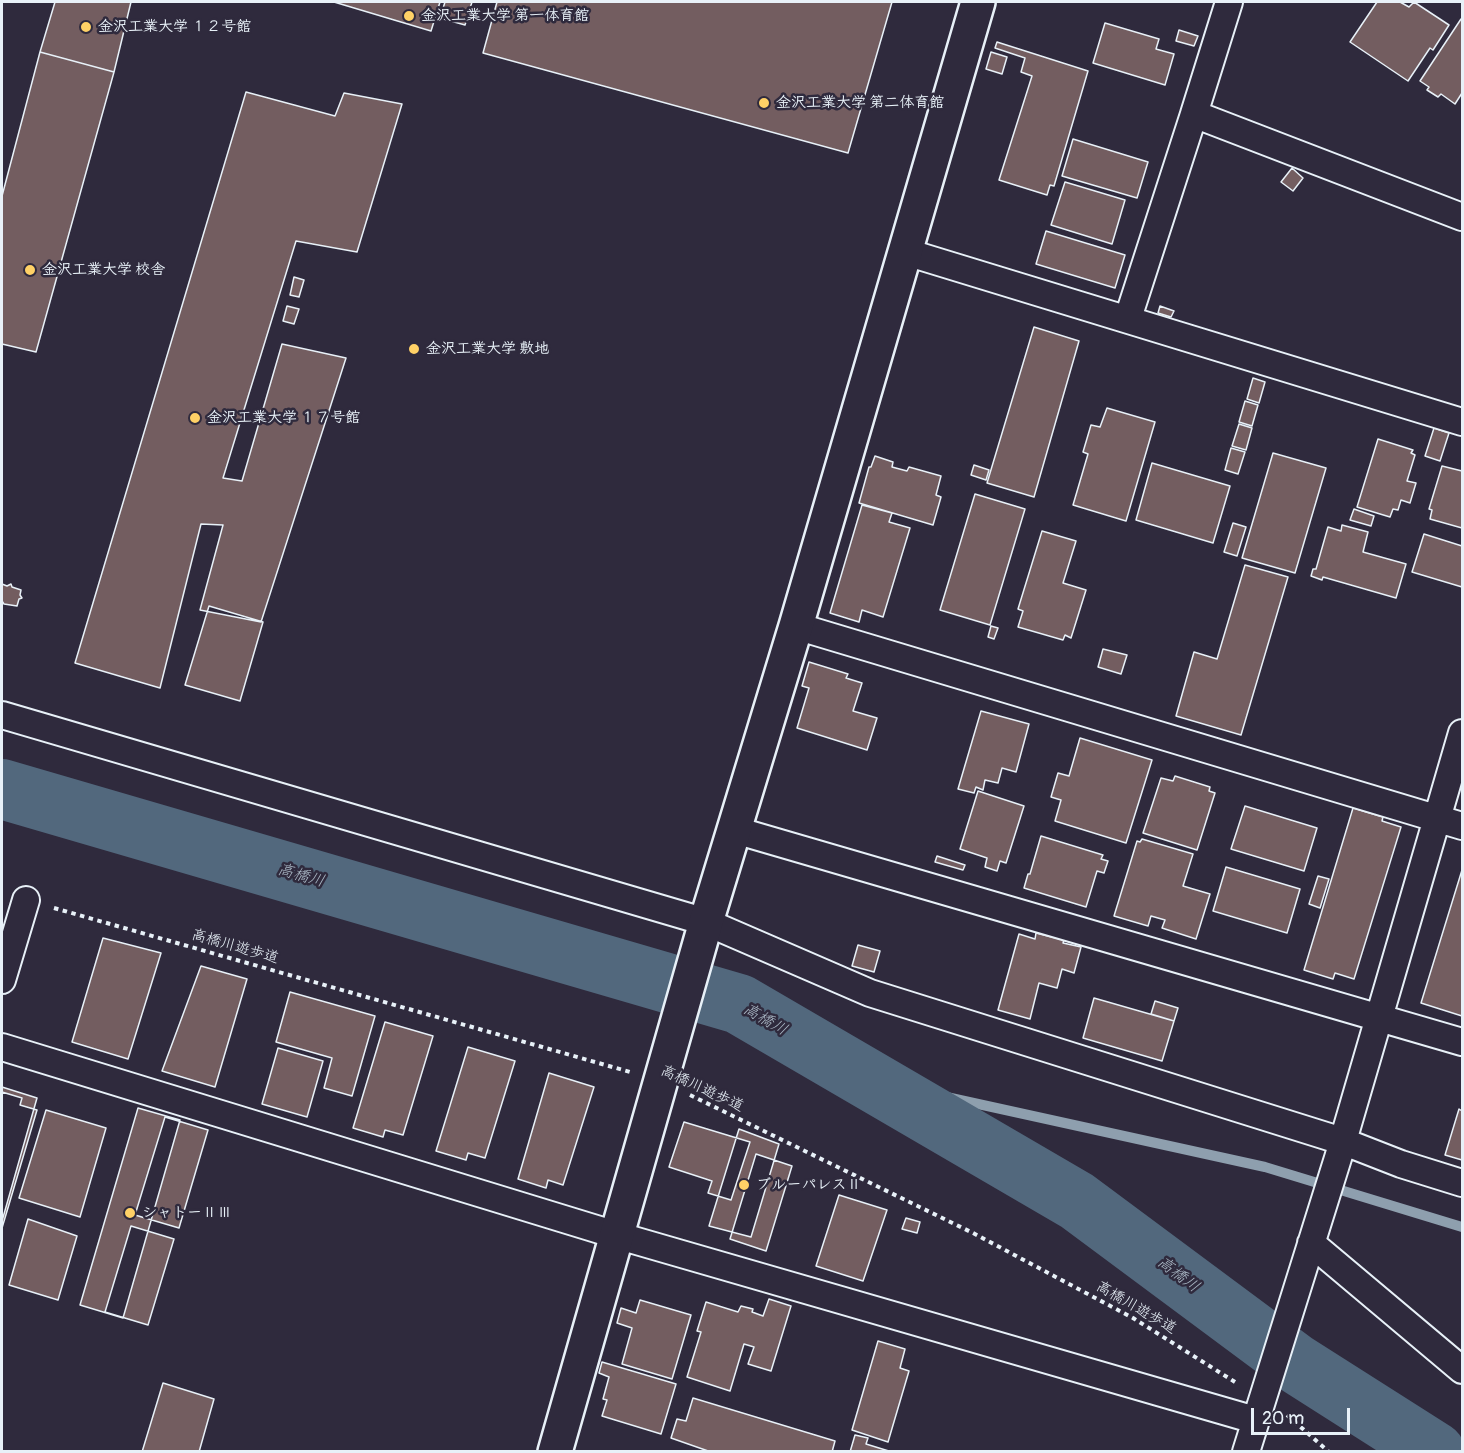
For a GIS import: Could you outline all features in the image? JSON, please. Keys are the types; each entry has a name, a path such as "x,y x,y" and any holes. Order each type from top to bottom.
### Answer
{"street":[{"path":"555,1452 704,930 796,626 978,2"},
{"path":"1128,318 1229,2"},
{"path":"1194,114 1462,217"},
{"path":"906,252 1462,422"},
{"path":"796,626 1462,826"},
{"path":"2,715 704,930 870,993 1340,1150 1401,1164 1462,1183"},
{"path":"1246,1452 1340,1150 1462,733"},
{"path":"735,830 1462,1042"},
{"path":"2,980 26,900"},
{"path":"2,1047 616,1235 1261,1399"},
{"path":"1309,1251 1462,1370"}],"path":[{"name":"高橋川遊歩道","path":"26,900 663,1073 1133,1318 1293,1419 1329,1452"}],"building":[{"name":"金沢工業大学 １２号館","path":"55,2 131,2 114,72 40,52"},
{"name":"金沢工業大学 第一体育館","path":"334,2 440,2 431,31"},
{"path":"445,2 472,2 465,25 440,18"},
{"name":"金沢工業大学 第二体育館","path":"497,2 892,2 848,153 483,53"},
{"path":"1377,2 1400,2 1409,7 1414,2 1449,25 1433,50 1430,48 1408,81 1350,42"},
{"path":"1461,19 1462,93 1455,104 1441,94 1438,97 1427,90 1429,87 1420,81"},
{"path":"1105,23 1159,39 1156,49 1174,54 1165,85 1093,63"},
{"path":"1179,30 1198,36 1194,46 1176,41"},
{"path":"997,42 1088,71 1054,186 1050,185 1047,195 999,180 1032,76 1021,72 1025,58 995,48"},
{"name":"金沢工業大学 校舎","path":"40,52 114,72 36,352 2,344 2,196"},
{"path":"991,52 1007,57 1002,74 986,69"},
{"name":"金沢工業大学 １７号館","path":"246,92 335,116 344,93 402,104 357,252 296,241 223,478 242,481 282,344 346,358 261,622 200,610 223,525 201,524 160,688 75,663"},
{"path":"1073,139 1148,162 1137,198 1062,176"},
{"path":"1292,168 1303,178 1293,191 1281,182"},
{"path":"1065,182 1125,200 1112,244 1051,225"},
{"path":"1046,231 1125,255 1115,288 1036,264"},
{"path":"294,277 304,280 299,297 290,295"},
{"path":"287,306 299,309 294,324 283,321"},
{"path":"1160,306 1174,311 1171,317 1158,313"},
{"path":"1034,327 1079,341 1034,497 987,483"},
{"path":"1253,378 1265,382 1259,403 1247,399"},
{"path":"1245,401 1258,405 1252,426 1239,422"},
{"path":"1107,408 1155,422 1126,521 1073,505 1088,454 1083,452 1091,425 1100,427"},
{"path":"1239,424 1252,428 1246,450 1232,446"},
{"path":"1434,428 1449,433 1440,461 1425,456"},
{"path":"1378,439 1413,450 1411,453 1415,455 1407,481 1416,483 1410,503 1401,500 1398,510 1393,509 1390,517 1357,507"},
{"path":"1231,448 1245,452 1238,474 1225,470"},
{"path":"1273,453 1326,468 1295,573 1242,558"},
{"path":"875,456 893,462 892,467 907,471 909,467 941,476 936,495 941,497 933,525 859,503 869,467"},
{"path":"1152,463 1230,486 1213,543 1136,520"},
{"path":"974,465 989,470 986,480 971,475"},
{"path":"1442,466 1462,471 1462,528 1430,519 1432,510 1429,509"},
{"path":"975,494 1025,509 990,625 940,610"},
{"path":"862,505 892,513 889,522 910,528 883,617 862,610 859,622 830,613"},
{"path":"1354,509 1374,516 1371,526 1350,520"},
{"path":"1233,523 1246,527 1237,556 1224,552"},
{"path":"1342,525 1368,532 1363,552 1406,564 1396,598 1323,577 1322,580 1311,576 1313,569 1316,569 1328,527 1341,531"},
{"path":"1042,531 1076,541 1063,583 1086,590 1071,638 1065,635 1063,640 1018,627 1023,611 1018,609"},
{"path":"1424,534 1462,546 1462,587 1412,572"},
{"path":"1245,565 1288,577 1241,735 1176,716 1194,652 1217,659"},
{"path":"2,584 7,586 11,584 12,587 21,590 22,598 19,599 17,606 4,604"},
{"path":"209,606 263,622 240,701 185,685"},
{"path":"991,626 998,628 994,639 988,637"},
{"path":"1103,649 1127,655 1121,674 1098,667"},
{"path":"809,662 848,674 846,678 862,683 853,711 877,718 867,750 797,728 809,688 802,686"},
{"path":"981,711 1029,724 1016,772 1002,768 998,783 985,780 983,790 976,787 974,793 958,789"},
{"path":"1080,738 1152,760 1126,843 1055,821 1061,800 1051,797 1058,773 1069,776"},
{"path":"1175,776 1210,787 1209,791 1215,793 1197,850 1143,833 1161,778 1173,781"},
{"path":"978,791 1024,806 1006,863 1000,861 997,871 985,867 987,858 960,849"},
{"path":"1245,806 1317,828 1304,871 1231,849"},
{"path":"1353,808 1383,817 1382,821 1401,827 1354,979 1335,973 1333,979 1304,970"},
{"path":"1041,836 1103,855 1101,859 1108,861 1104,873 1097,871 1086,907 1024,888"},
{"path":"1142,839 1193,854 1183,886 1210,894 1196,939 1162,928 1165,920 1151,916 1148,926 1114,916 1137,841 1140,842"},
{"path":"937,856 965,865 963,870 935,862"},
{"path":"1226,867 1300,889 1287,933 1213,911"},
{"path":"1462,870 1462,1016 1421,1003"},
{"path":"1318,876 1329,879 1320,908 1309,904"},
{"path":"1036,933 1081,947 1074,973 1062,969 1057,988 1039,983 1030,1019 998,1010 1019,934 1035,939"},
{"path":"103,938 161,953 128,1059 72,1042"},
{"path":"858,945 880,951 874,972 852,966"},
{"path":"201,966 247,979 215,1087 162,1071"},
{"path":"290,992 375,1016 352,1096 324,1088 332,1058 276,1042"},
{"path":"1094,998 1174,1021 1162,1061 1083,1038"},
{"path":"1155,1001 1178,1008 1174,1021 1151,1014"},
{"path":"385,1022 433,1036 403,1135 385,1130 383,1137 353,1128"},
{"path":"468,1047 515,1061 485,1158 468,1153 466,1160 436,1151"},
{"path":"278,1048 323,1061 307,1117 262,1104"},
{"path":"549,1073 594,1087 563,1185 548,1180 546,1188 518,1179"},
{"path":"2,1087 37,1098 2,1221"},
{"path":"2,1092 22,1098 20,1105 37,1110 2,1228"},
{"name":"シャトーⅡⅢ","path":"138,1108 180,1120 123,1318 80,1305"},
{"path":"1459,1109 1462,1111 1462,1160 1445,1155"},
{"path":"46,1110 106,1128 80,1217 19,1198"},
{"path":"165,1117 208,1130 179,1228 135,1215"},
{"path":"684,1122 750,1142 731,1200 708,1193 712,1181 669,1167"},
{"name":"ブルーパレスⅡ","path":"739,1129 779,1144 751,1237 709,1226"},
{"path":"756,1154 792,1166 766,1251 730,1239"},
{"path":"839,1195 887,1210 863,1281 816,1266"},
{"path":"906,1218 920,1222 917,1233 902,1229"},
{"path":"28,1219 77,1236 58,1300 9,1285"},
{"path":"131,1226 174,1239 148,1325 105,1312"},
{"path":"769,1299 791,1306 771,1371 748,1364 754,1347 744,1344 730,1391 687,1377 701,1332 697,1331 706,1302 738,1312 741,1306 753,1309 752,1312 763,1316"},
{"path":"640,1300 691,1315 672,1379 622,1364 632,1328 617,1323 621,1308 636,1313"},
{"path":"878,1341 905,1349 900,1368 909,1371 888,1442 852,1430"},
{"path":"602,1362 676,1384 661,1434 602,1416 607,1400 603,1399 609,1377 599,1373"},
{"path":"163,1383 214,1399 199,1452 142,1452"},
{"path":"693,1398 835,1441 832,1452 711,1452 671,1438 677,1419 686,1421"},
{"path":"855,1435 868,1438 866,1444 892,1452 850,1452"}],"waterway":[{"name":"高橋川","path":"2,789 739,1004 1077,1201 1295,1363 1435,1452"},
{"path":"869,1080 1265,1167 1462,1227"}],"place":[{"name":"金沢工業大学 第一体育館","path":"409,16"},
{"name":"金沢工業大学 １２号館","path":"86,27"},
{"name":"金沢工業大学 第二体育館","path":"764,103"},
{"name":"金沢工業大学 校舎","path":"30,270"},
{"name":"金沢工業大学 敷地","path":"414,349"},
{"name":"金沢工業大学 １７号館","path":"195,418"},
{"name":"ブルーパレスⅡ","path":"744,1185"},
{"name":"シャトーⅡⅢ","path":"130,1213"}]}
